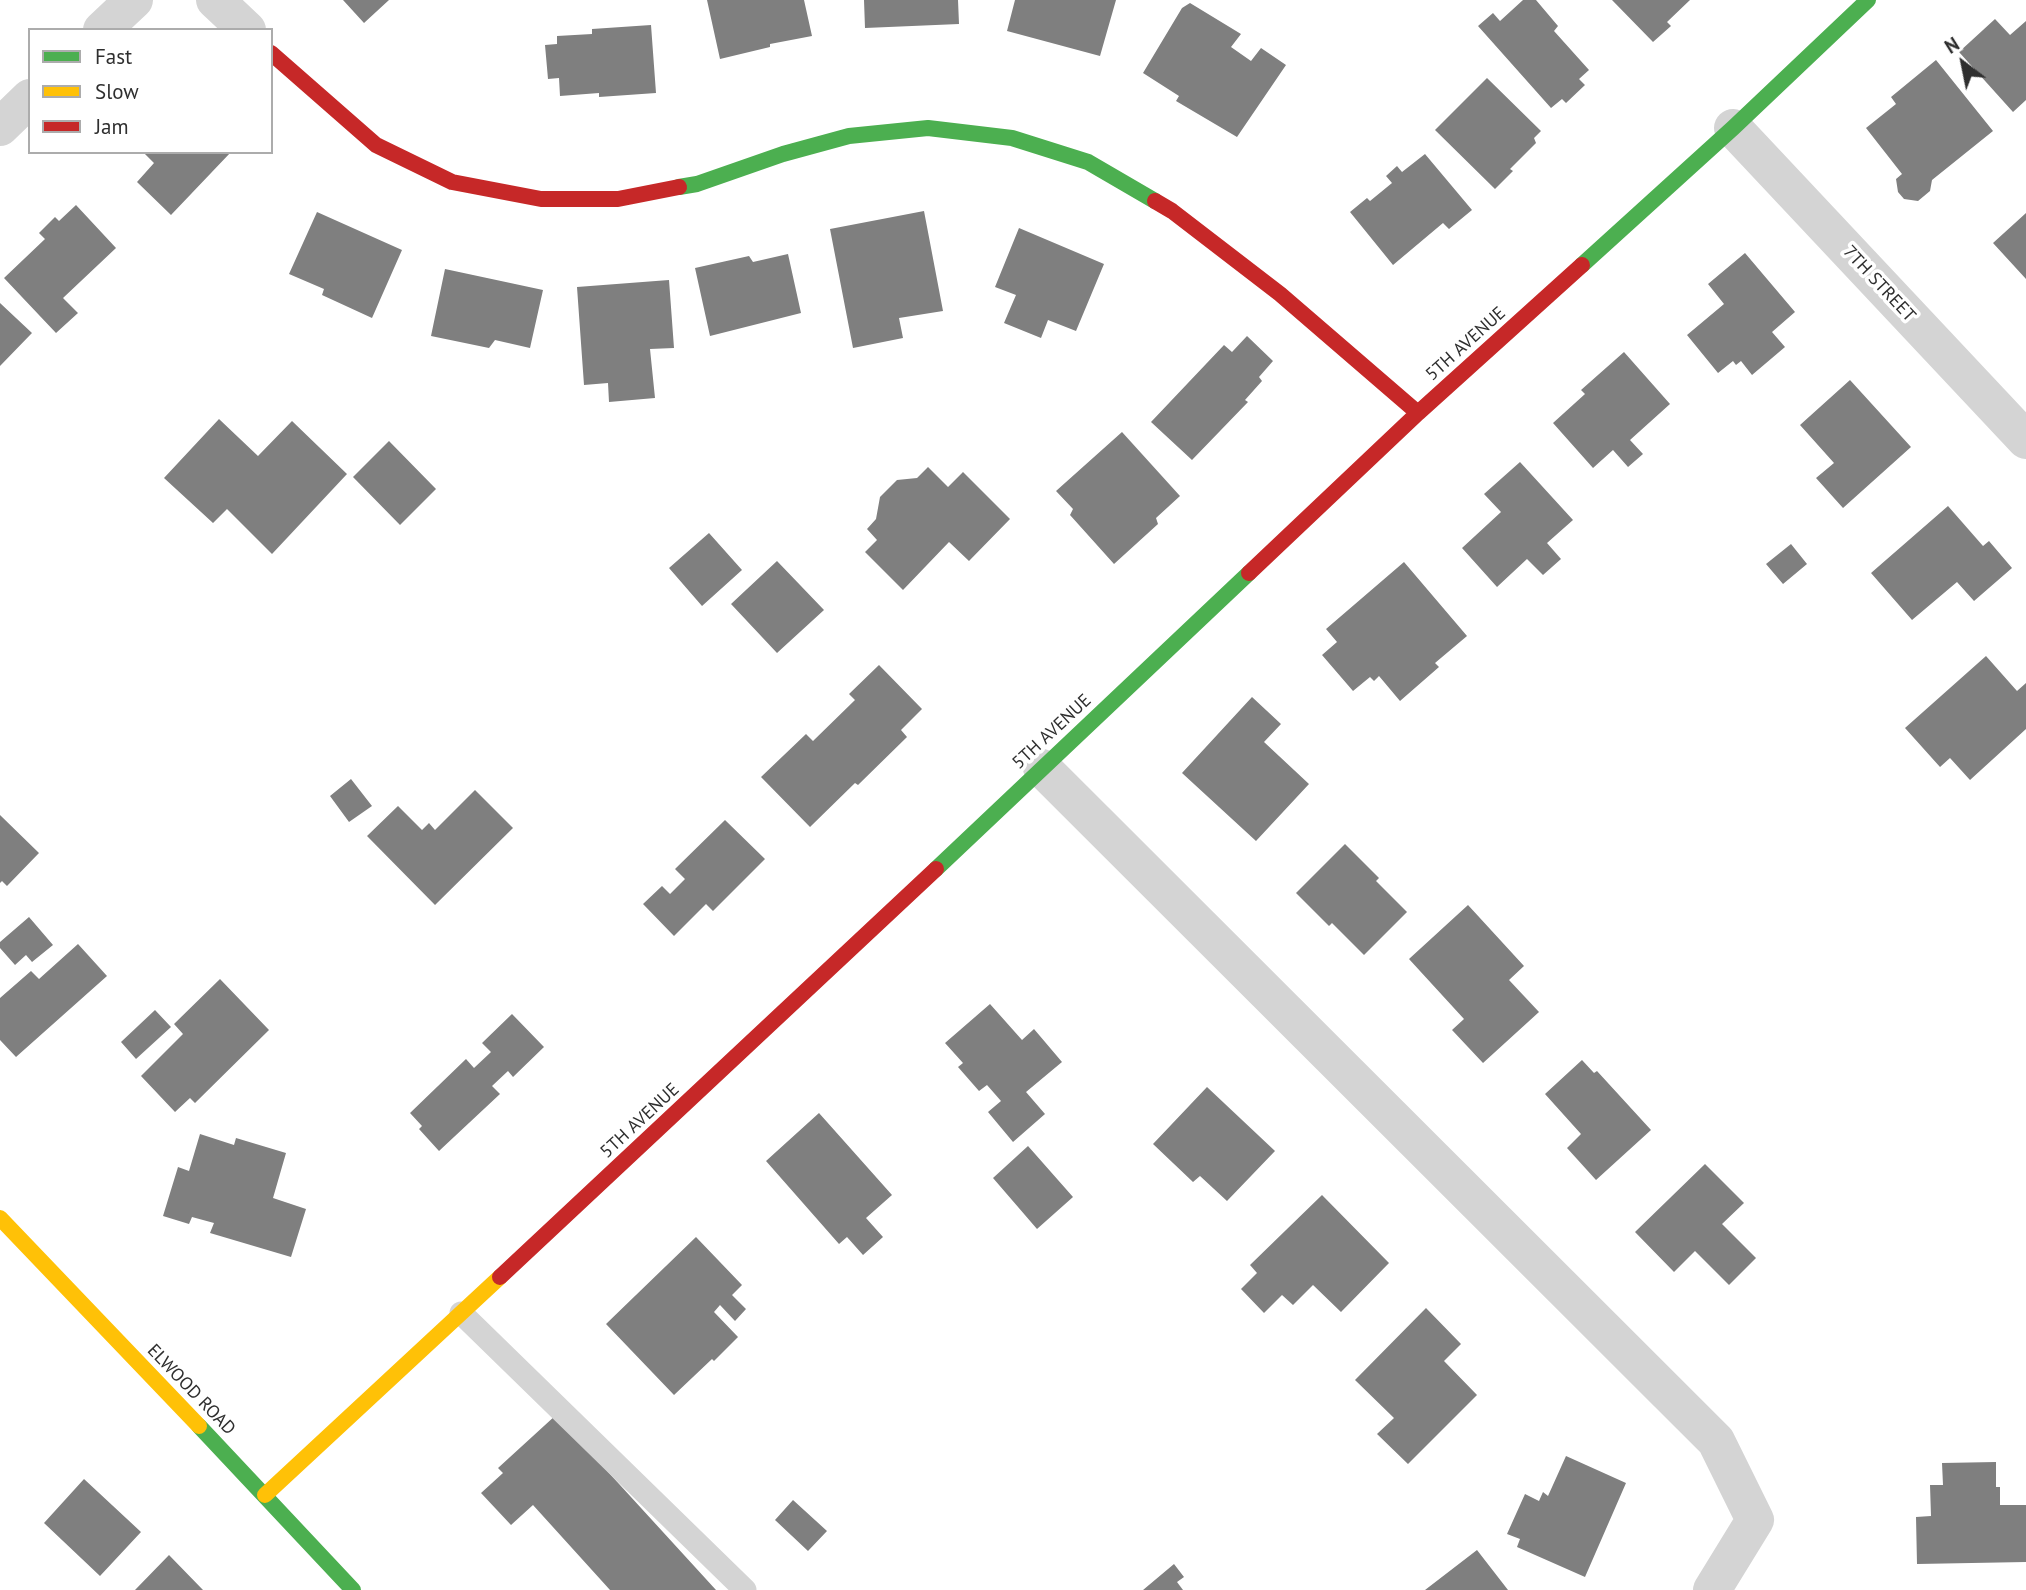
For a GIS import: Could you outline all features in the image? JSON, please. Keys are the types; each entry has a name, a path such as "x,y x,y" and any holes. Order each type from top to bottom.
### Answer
{"street":[{"path":"104,28 134,0"},
{"path":"215,0 245,28"},
{"name":"5TH AVENUE","path":"265,1495 702,1089 1418,413 1733,128 1868,0"},
{"path":"273,55 376,145 452,182 541,199 618,199 697,184 783,154 849,136 928,128 1012,138 1088,162 1172,211 1280,293 1418,413"},
{"path":"0,127 28,100"},
{"name":"7TH STREET","path":"1733,128 2026,440"},
{"path":"1042,768 1717,1441 1755,1520 1712,1590"},
{"name":"ELWOOD ROAD","path":"0,1218 353,1590"}],"lane":[{"path":"461,1313 745,1590"}],"building":[{"path":"343,0 389,0 364,23"},
{"path":"707,0 804,0 812,36 770,44 770,47 720,59"},
{"path":"864,0 958,0 959,24 865,28"},
{"path":"1015,0 1116,0 1100,56 1007,31"},
{"path":"1523,0 1536,0 1558,26 1554,31 1589,70 1579,79 1585,85 1566,103 1562,99 1551,108 1478,26 1493,13 1500,21"},
{"path":"1612,0 1690,0 1667,22 1671,26 1653,42"},
{"path":"1190,3 1241,34 1231,47 1251,61 1261,48 1286,65 1237,137 1176,101 1179,96 1143,73 1182,8"},
{"path":"1995,19 2010,35 2026,21 2026,100 2013,112 1959,52"},
{"path":"651,25 656,93 599,97 599,93 560,96 559,78 548,79 545,45 557,44 557,36 592,34 592,29"},
{"path":"1936,60 1993,131 1932,180 1930,191 1918,201 1904,199 1898,192 1896,179 1902,174 1866,128 1896,104 1891,97"},
{"path":"1487,78 1541,131 1534,138 1536,143 1510,169 1513,171 1495,189 1435,130"},
{"path":"145,154 229,154 171,215 137,182 154,163"},
{"path":"1425,154 1472,210 1449,229 1443,223 1393,265 1350,212 1367,198 1370,201 1392,183 1386,176 1397,166 1402,172"},
{"path":"76,205 116,248 63,298 78,313 56,333 4,278 45,239 39,233 55,217 59,221"},
{"path":"924,211 943,311 899,318 903,338 853,348 830,229"},
{"path":"317,212 402,250 372,318 322,295 324,289 289,274"},
{"path":"2026,213 2026,279 1993,243"},
{"path":"1019,228 1104,264 1076,331 1048,320 1041,338 1004,323 1016,295 995,287"},
{"path":"1745,253 1795,312 1772,332 1785,347 1752,375 1741,361 1736,365 1733,361 1718,373 1687,335 1724,304 1708,284"},
{"path":"788,254 801,313 710,336 695,268 749,256 753,262"},
{"path":"445,269 543,290 530,348 495,340 489,348 431,336"},
{"path":"669,280 674,348 650,349 655,398 609,402 608,383 584,385 577,287"},
{"path":"0,303 32,333 0,366"},
{"path":"1247,336 1273,361 1259,377 1262,381 1245,400 1248,402 1192,460 1151,422 1224,345 1232,352"},
{"path":"1624,352 1670,404 1630,440 1643,454 1628,467 1613,450 1593,468 1553,423 1585,394 1581,390"},
{"path":"1850,380 1911,447 1843,508 1816,478 1834,463 1800,425"},
{"path":"219,419 258,456 292,421 347,474 272,554 227,509 213,523 164,478"},
{"path":"1122,432 1180,496 1156,518 1158,524 1114,564 1070,515 1073,509 1056,491"},
{"path":"389,441 436,489 400,525 353,477"},
{"path":"1520,462 1573,520 1547,543 1561,559 1543,575 1527,559 1497,587 1462,548 1501,512 1484,494"},
{"path":"928,467 948,487 963,472 1010,519 969,561 949,542 903,590 865,552 877,540 867,529 876,519 880,497 897,480 917,478"},
{"path":"1948,506 1983,546 1989,541 2012,568 1974,601 1957,582 1912,620 1871,573"},
{"path":"709,533 742,570 702,606 669,568"},
{"path":"1791,544 1807,564 1783,584 1766,564"},
{"path":"777,561 824,610 777,653 731,604"},
{"path":"1404,562 1467,636 1435,663 1439,667 1400,701 1379,676 1374,681 1370,677 1353,691 1322,655 1337,642 1326,629"},
{"path":"1986,656 2017,691 2026,683 2026,729 1970,780 1950,758 1940,767 1905,728"},
{"path":"879,665 922,709 901,730 907,737 810,827 761,777 806,734 813,741 855,700 849,694"},
{"path":"1252,697 1281,724 1264,742 1309,784 1256,841 1182,773"},
{"path":"351,779 372,806 349,822 330,796"},
{"path":"475,790 513,828 435,905 367,836 398,806 422,830 429,823 435,830"},
{"path":"0,815 39,853 7,886 2,881 0,883"},
{"path":"725,820 765,859 713,911 706,904 674,936 643,904 662,886 670,894 685,879 675,869"},
{"path":"1345,844 1379,878 1376,881 1407,912 1364,955 1332,923 1329,926 1296,893"},
{"path":"1468,905 1524,966 1509,980 1539,1012 1483,1063 1452,1030 1464,1019 1409,959"},
{"path":"29,917 53,945 32,962 26,955 15,965 0,948 0,942"},
{"path":"78,944 107,976 16,1057 0,1040 0,998 31,971 39,979"},
{"path":"220,979 269,1030 195,1103 190,1098 175,1112 141,1076 183,1034 174,1024"},
{"path":"990,1004 1022,1040 1034,1029 1062,1062 1026,1092 1045,1114 1013,1142 988,1112 1001,1101 987,1085 979,1091 958,1067 963,1063 945,1043"},
{"path":"155,1010 171,1027 136,1059 121,1042"},
{"path":"512,1014 544,1047 513,1077 508,1071 492,1086 500,1094 439,1151 419,1129 422,1126 410,1113 466,1059 474,1068 491,1052 482,1043"},
{"path":"1582,1060 1594,1073 1597,1071 1651,1130 1596,1180 1567,1148 1581,1134 1545,1094"},
{"path":"1207,1087 1275,1151 1227,1201 1200,1176 1193,1182 1153,1144"},
{"path":"819,1113 892,1195 866,1218 883,1237 863,1255 847,1237 839,1244 766,1161"},
{"path":"200,1134 234,1145 236,1138 286,1153 273,1198 306,1209 291,1257 210,1233 214,1223 192,1217 189,1224 163,1216 178,1167 189,1171"},
{"path":"1028,1146 1073,1197 1037,1229 993,1178"},
{"path":"1705,1164 1744,1203 1722,1224 1756,1258 1729,1285 1695,1251 1674,1272 1635,1232"},
{"path":"1322,1195 1389,1263 1341,1312 1313,1285 1293,1305 1282,1295 1264,1313 1241,1289 1257,1273 1250,1265"},
{"path":"696,1237 742,1285 732,1295 746,1309 735,1321 720,1305 714,1312 738,1337 674,1395 606,1324"},
{"path":"1426,1308 1461,1344 1444,1361 1477,1395 1408,1464 1377,1434 1394,1418 1355,1380"},
{"path":"556,1415 716,1590 610,1590 533,1505 511,1525 481,1493 503,1473 498,1468"},
{"path":"1566,1456 1626,1483 1585,1577 1517,1547 1520,1539 1507,1534 1525,1494 1539,1501 1543,1492 1548,1496"},
{"path":"1996,1462 1996,1487 2000,1487 2000,1505 2026,1505 2026,1562 1917,1564 1916,1517 1931,1516 1930,1485 1943,1485 1942,1463"},
{"path":"84,1479 141,1532 100,1576 44,1523"},
{"path":"793,1500 827,1531 808,1551 775,1520"},
{"path":"1477,1550 1508,1590 1425,1590"},
{"path":"169,1555 203,1590 135,1590"},
{"path":"1174,1564 1184,1577 1177,1582 1183,1590 1143,1590"}],"traffic: fast":[{"path":"1582,265 1733,128 1868,0"},
{"path":"679,187 697,184 783,154 849,136 928,128 1012,138 1088,162 1155,201"},
{"path":"936,869 1249,573"},
{"path":"199,1426 353,1590"}],"traffic: slow":[{"path":"0,1218 199,1426"},
{"path":"265,1495 500,1277"}],"traffic: jam":[{"path":"273,55 376,145 452,182 541,199 618,199 679,187"},
{"path":"1155,201 1172,211 1280,294 1418,413"},
{"path":"1249,573 1418,413 1582,265"},
{"path":"500,1277 936,869"}]}
